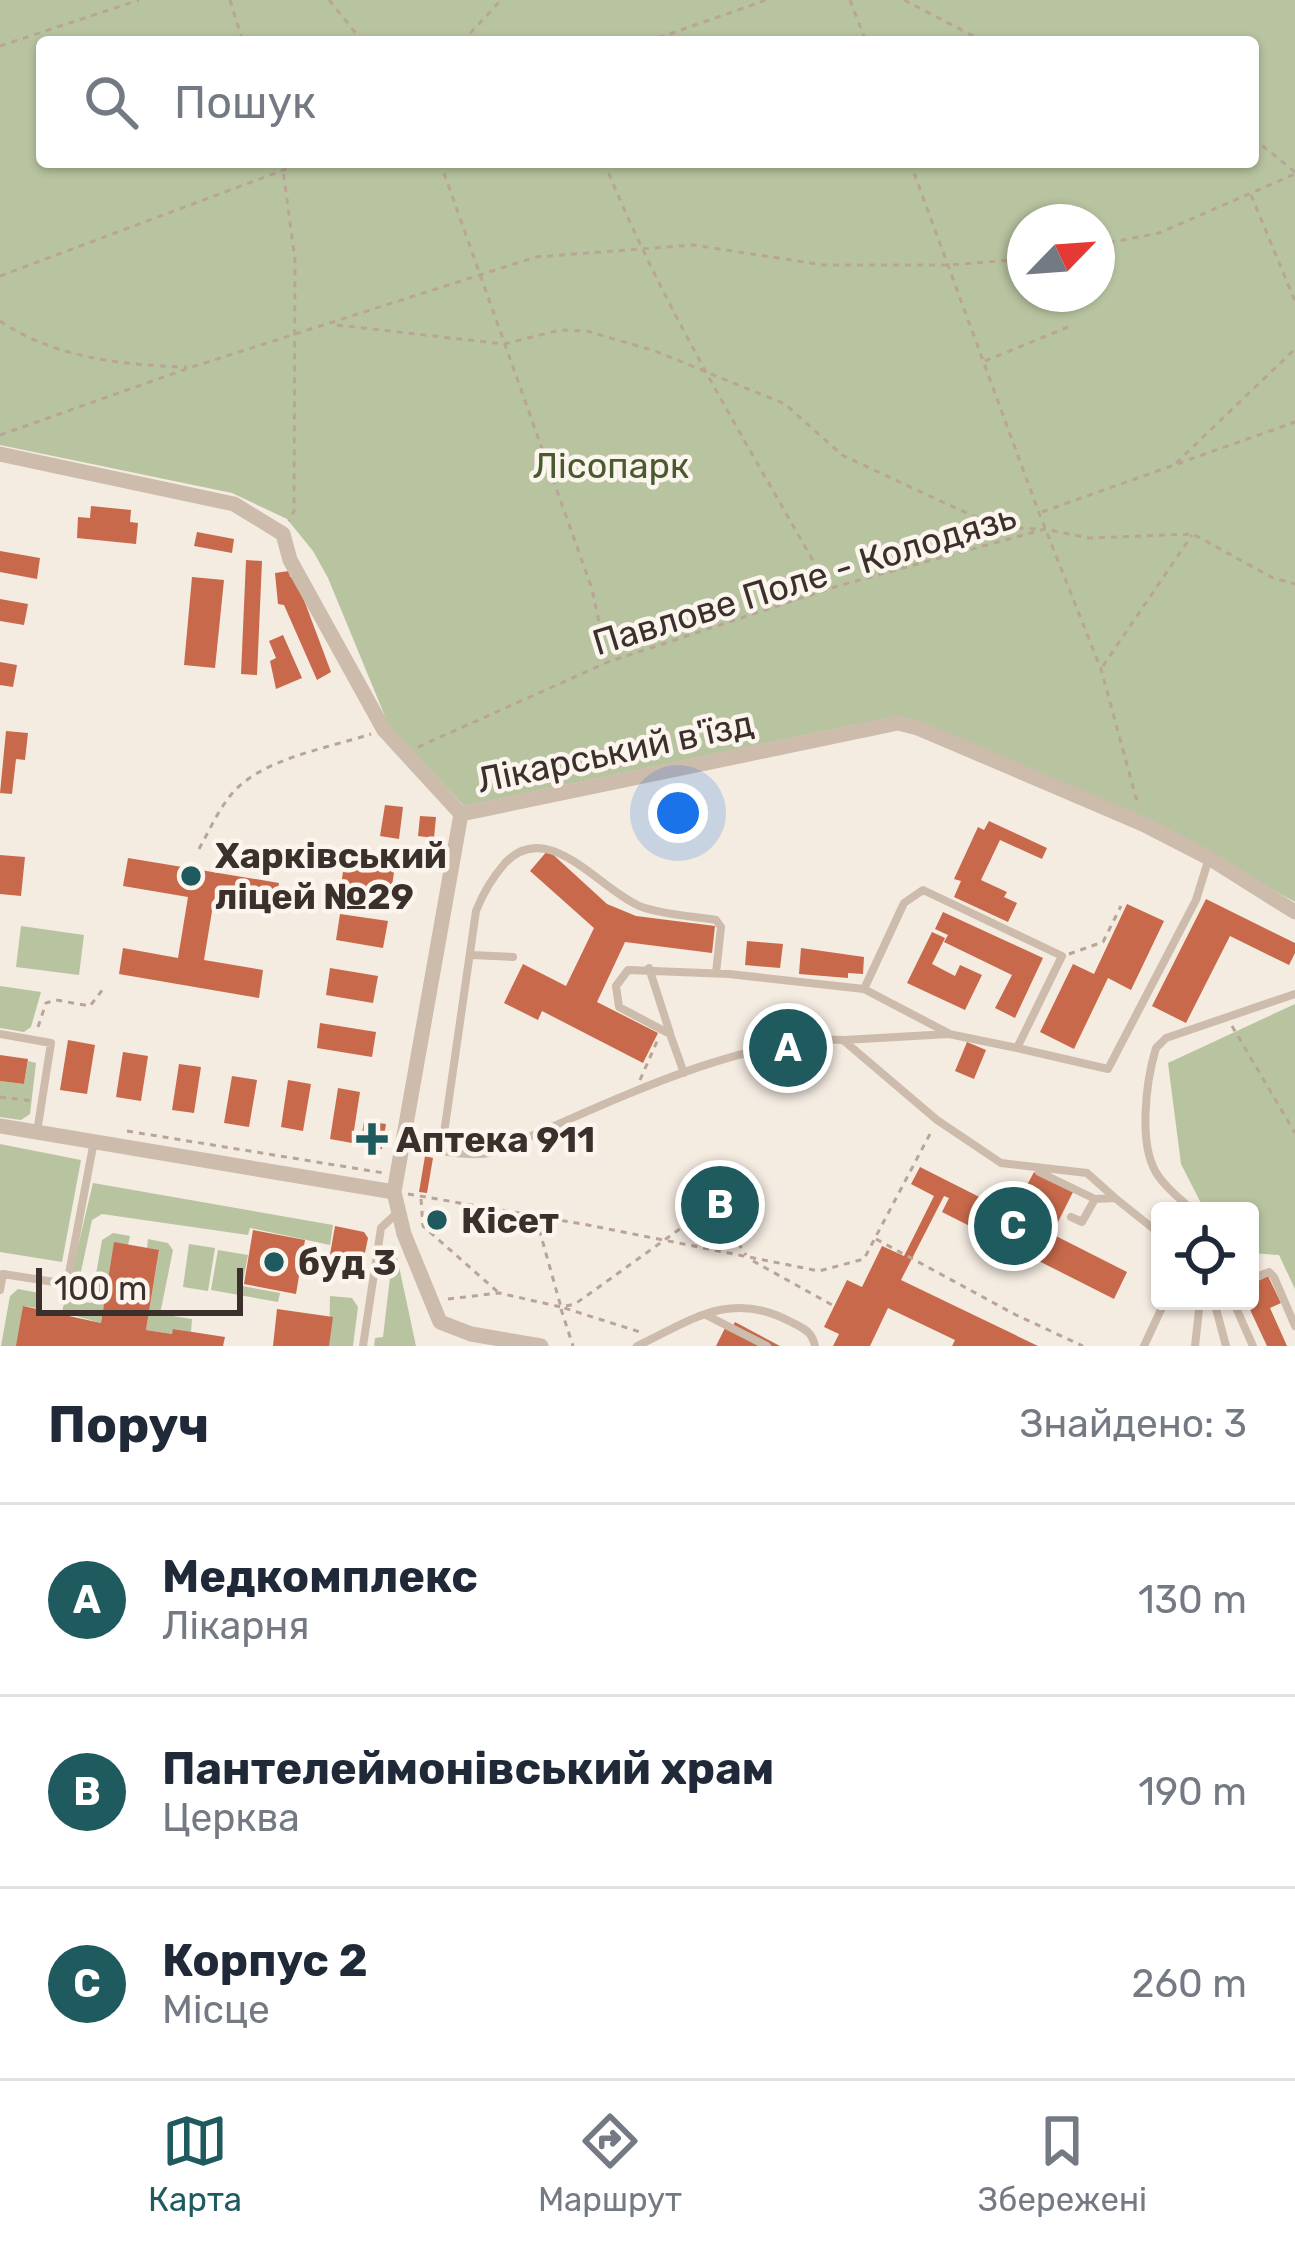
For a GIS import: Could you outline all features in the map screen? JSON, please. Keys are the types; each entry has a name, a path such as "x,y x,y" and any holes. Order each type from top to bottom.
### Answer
{"street":[{"path":"0,454 234,504 283,534"},
{"name":"Лікарський в'їзд","path":"283,534 290,560 384,730 461,814 898,723 1143,824 1209,857 1295,912"},
{"path":"461,814 396,1183 398,1210 428,1301 445,1326 541,1346"},
{"path":"0,1126 396,1183"}],"lane":[{"path":"442,1147 476,911 486,887 516,853 540,845 554,848 606,888 644,908 716,920 721,927 716,973"},
{"path":"404,1145 442,1147 475,1156 494,1152 684,1073 743,1054 804,1042 950,1034 1108,1069 1196,901 1209,857"},
{"path":"864,989 904,903 923,890 1062,956 1017,1048"},
{"path":"470,956 513,957"},
{"path":"666,1032 623,1010 617,1002 616,986 624,973 649,968 864,989 950,1034"},
{"path":"649,968 666,1032 684,1073"},
{"path":"1184,1202 1158,1177 1149,1157 1145,1136 1154,1054 1166,1038 1295,994"},
{"path":"0,1034 51,1043 37,1132"},
{"path":"843,1040 938,1120 1000,1163 1087,1173 1151,1227"},
{"path":"0,1290 3,1274 67,1284 94,1141"},
{"path":"1032,1168 1095,1199 1115,1198"},
{"path":"1071,1216 1082,1222 1095,1199"},
{"path":"363,1346 381,1228 398,1210"},
{"path":"1259,1276 1268,1272 1274,1277 1295,1326"},
{"path":"648,1343 705,1314 746,1306 764,1308 807,1330 815,1346"},
{"path":"1144,1346 1161,1310"},
{"path":"1196,1346 1199,1310"},
{"path":"1216,1310 1226,1346"},
{"path":"1237,1310 1252,1346"},
{"path":"705,1314 767,1346"}],"path":[{"path":"0,46 139,0"},
{"path":"230,0 241,36"},
{"path":"329,0 358,36"},
{"path":"468,36 501,0"},
{"path":"663,36 766,0"},
{"path":"850,0 864,36"},
{"path":"904,0 973,36"},
{"path":"1115,242 1159,233 1295,173 1259,143"},
{"path":"0,275 289,168"},
{"path":"442,168 592,589 608,662"},
{"path":"606,168 639,248 829,589"},
{"path":"912,168 1039,513 1102,669 1143,824"},
{"path":"283,534 295,511 295,260 284,170"},
{"path":"1251,194 1295,301"},
{"path":"0,435 192,367 536,257 693,245 824,265 1007,260"},
{"path":"0,321 46,347 137,366 192,367"},
{"path":"332,324 505,344 560,330 587,331 655,351 785,404 842,455 998,527 1046,529"},
{"path":"983,362 1068,327"},
{"path":"1175,465 1295,349"},
{"path":"1039,513 1295,422"},
{"name":"Павлове Поле - Колодязь","path":"402,754 608,662 829,589 1046,529 1088,538 1193,534"},
{"path":"1102,669 1193,534 1274,578 1295,584"},
{"path":"199,849 229,796 252,778 384,730"},
{"path":"1062,956 1102,942 1121,906"},
{"path":"36,1041 46,1004 56,1000 90,1006 103,989"},
{"path":"1228,1016 1295,1133"},
{"path":"639,1082 666,1032"},
{"path":"0,1097 41,1102"},
{"path":"114,1129 396,1183 421,1197 819,1271 864,1259 938,1120"},
{"path":"705,1190 696,1196 726,1226 748,1258 834,1306"},
{"path":"421,1197 423,1226 499,1293"},
{"path":"561,1307 586,1298 705,1210"},
{"path":"536,1216 573,1346"},
{"path":"874,1238 1083,1346"},
{"path":"428,1301 499,1293 561,1307 648,1343"}],"green space":[{"name":"Лісопарк","path":"0,0 1295,0 1295,902 895,723 858,724 464,806 389,726 328,578 287,519 232,493 0,445"},
{"path":"21,926 84,935 79,975 16,967"},
{"path":"0,986 41,992 31,1027 24,1032 0,1028"},
{"path":"1295,1004 1295,1289 1279,1255 1259,1254 1259,1202 1200,1202 1181,1164 1168,1063"},
{"path":"28,1061 36,1063 30,1114 21,1120 0,1117 0,1081 24,1084"},
{"path":"0,1144 81,1160 62,1262 0,1252"},
{"path":"93,1183 333,1225 330,1245 250,1228 248,1235 102,1214 92,1220 79,1281 70,1280"},
{"path":"113,1233 130,1236 128,1245 114,1243 101,1323 62,1312 65,1299 91,1303 102,1240"},
{"path":"148,1239 168,1243 173,1250 160,1314 192,1319 191,1332 146,1330 159,1251 147,1248"},
{"path":"394,1243 416,1346 374,1346 375,1338 383,1337"},
{"path":"189,1244 215,1248 208,1291 183,1287"},
{"path":"218,1250 248,1255 242,1286 280,1293 278,1302 211,1290"},
{"path":"18,1289 39,1293 36,1308 23,1306 18,1346 1,1346 10,1296"},
{"path":"330,1296 352,1298 358,1307 353,1346 329,1346"}],"building":[{"path":"91,506 131,510 130,522 138,523 136,544 77,538 78,517 90,518"},
{"path":"197,532 234,539 232,553 194,546"},
{"path":"0,551 40,558 37,579 0,572"},
{"path":"246,560 262,561 257,675 241,674"},
{"path":"289,571 290,577 295,576 331,672 317,680 284,605 278,604 275,573"},
{"path":"192,577 224,580 215,668 184,665"},
{"path":"0,599 28,604 24,625 0,621"},
{"path":"283,635 302,678 276,689 270,661 276,658 269,641"},
{"path":"0,662 17,665 13,687 0,685"},
{"path":"6,731 28,733 25,760 16,759 12,794 0,793"},
{"path":"385,805 403,807 399,839 380,836"},
{"path":"420,816 436,817 434,838 418,836"},
{"path":"989,821 1047,848 1042,859 1000,840 981,880 1007,892 1004,897 1017,903 1008,922 954,897 961,881 954,879 978,827 984,830"},
{"path":"548,850 607,904 636,916 715,926 712,953 625,942 597,1002 658,1033 643,1063 542,1011 538,1020 504,1003 523,964 566,986 594,928 530,871"},
{"path":"0,855 25,857 21,896 0,894"},
{"path":"128,858 279,883 275,909 214,899 204,960 263,970 259,998 119,974 123,948 178,958 188,897 123,886"},
{"path":"345,859 395,866 391,892 341,885"},
{"path":"1206,899 1295,943 1295,953 1289,965 1230,936 1186,1023 1152,1006"},
{"path":"1127,904 1164,921 1131,990 1108,978 1074,1049 1040,1032 1073,964 1094,974"},
{"path":"943,912 1043,958 1015,1018 995,1008 1012,975 944,942 948,935 935,929"},
{"path":"340,914 388,921 383,948 336,940"},
{"path":"932,932 945,938 932,964 955,976 960,965 982,975 965,1010 907,983"},
{"path":"747,941 783,944 780,968 745,965"},
{"path":"801,948 864,957 863,974 848,973 848,978 799,974"},
{"path":"330,968 378,976 373,1003 326,995"},
{"path":"320,1023 376,1032 372,1057 317,1048"},
{"path":"68,1040 95,1045 87,1094 60,1090"},
{"path":"967,1042 986,1050 974,1079 955,1071"},
{"path":"123,1052 148,1056 141,1101 116,1097"},
{"path":"0,1055 28,1059 24,1084 0,1081"},
{"path":"179,1064 201,1067 194,1113 172,1110"},
{"path":"232,1076 257,1080 249,1127 224,1123"},
{"path":"288,1080 311,1084 303,1131 281,1127"},
{"path":"338,1088 360,1092 352,1143 330,1139"},
{"path":"364,1121 386,1124 382,1149 360,1146"},
{"path":"425,1156 433,1158 427,1193 419,1192"},
{"path":"920,1167 1019,1217 1032,1191 1026,1187 1034,1172 1073,1192 1052,1234 1127,1272 1114,1299 942,1212 949,1198 944,1196 901,1280 1038,1346 952,1346 955,1340 888,1308 870,1346 833,1346 839,1334 824,1327 847,1280 862,1287 882,1246 904,1256 934,1196 911,1184"},
{"path":"715,1189 730,1204 726,1207 731,1214 722,1220 709,1206 706,1194"},
{"path":"335,1226 364,1232 368,1238 361,1272 328,1266"},
{"name":"буд 3","path":"253,1230 305,1240 296,1294 244,1284"},
{"path":"114,1242 159,1250 146,1330 225,1337 223,1346 16,1346 23,1306 101,1323"},
{"path":"1268,1276 1281,1303 1270,1308 1287,1346 1267,1346 1250,1310 1259,1310 1259,1280"},
{"path":"277,1309 333,1317 329,1346 273,1346"},
{"path":"735,1322 780,1346 716,1346 725,1328 731,1330"}],"place":[{"name":"Харківський ліцей №29","path":"191,876"},
{"name":"Медкомплекс","path":"788,1048"},
{"name":"Аптека 911","path":"372,1139"},
{"name":"Пантелеймонівський храм","path":"720,1205"},
{"name":"Кісет","path":"437,1220"},
{"name":"Корпус 2","path":"1013,1226"},
{"name":"буд 3","path":"274,1262"}]}
